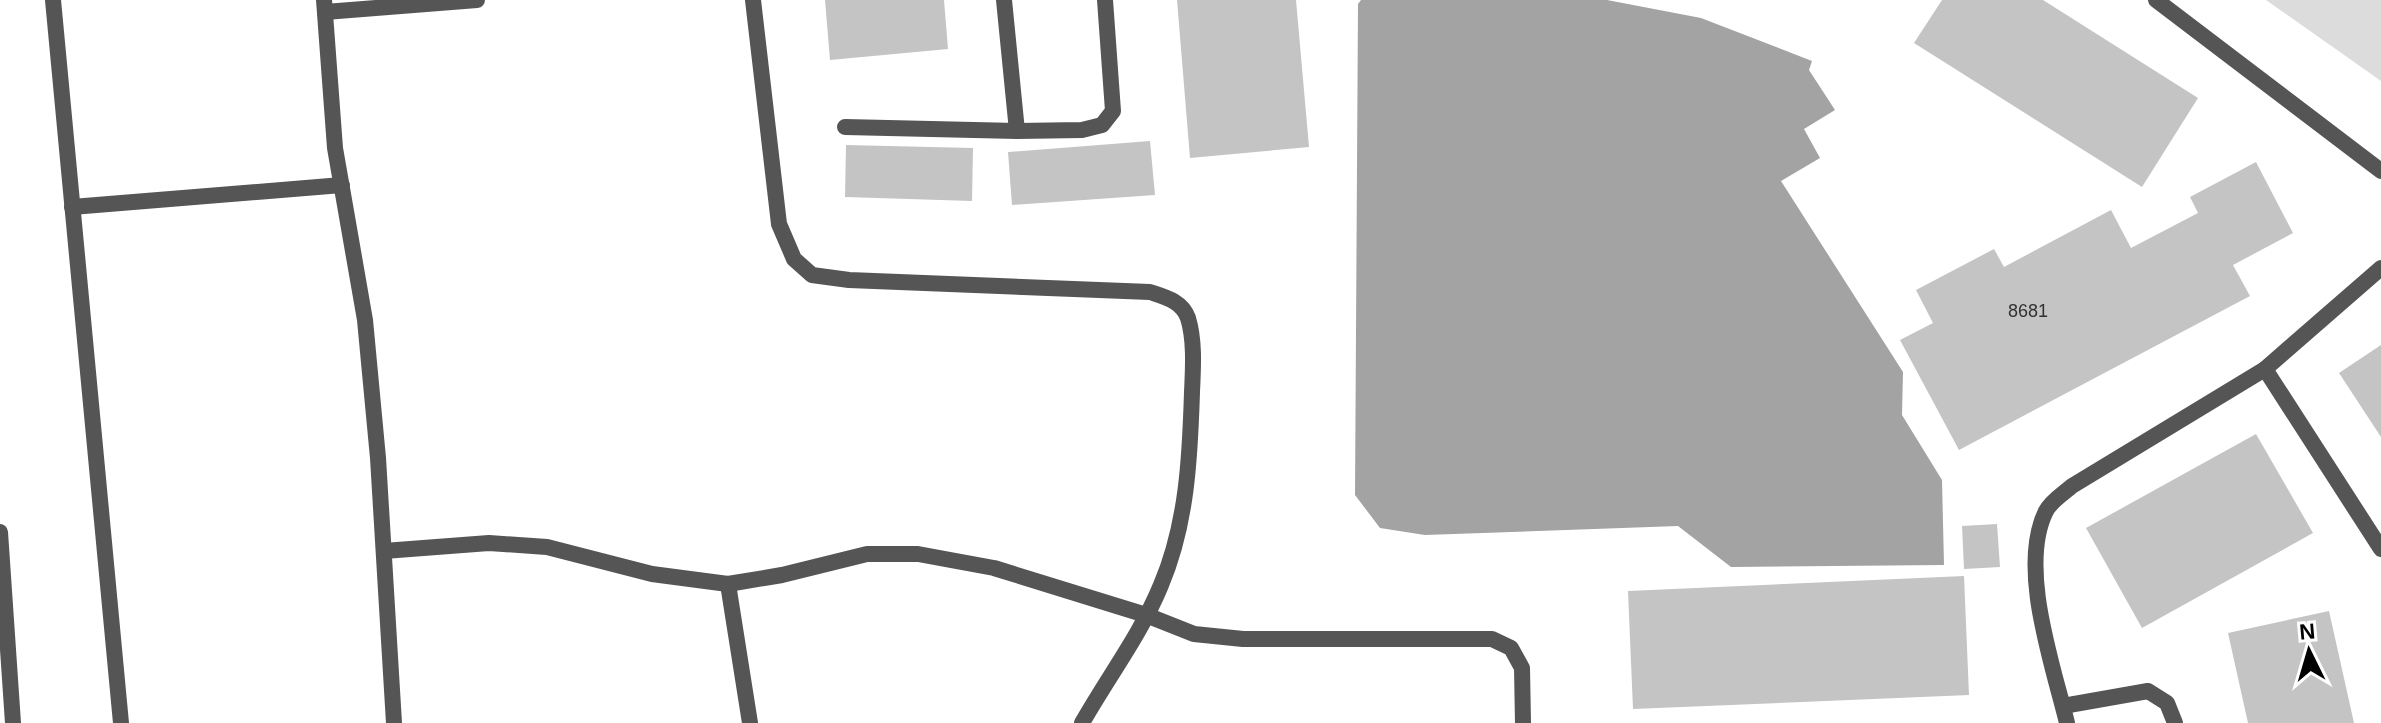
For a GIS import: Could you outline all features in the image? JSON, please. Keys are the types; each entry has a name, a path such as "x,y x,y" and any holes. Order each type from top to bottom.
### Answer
{"street":[{"path":"53,0 121,723"},
{"path":"394,723 378,458 365,320 335,148 325,6 477,0"},
{"path":"753,0 779,224 794,259 812,275 849,280 1150,292 1175,300 1188,317 1193,358 1190,462 1180,522 1162,584 1131,644 1082,723"},
{"path":"1004,0 1017,131"},
{"path":"845,127 1017,131 1082,130 1102,125 1113,111 1105,0"},
{"path":"2156,0 2381,171"},
{"path":"72,207 342,185"},
{"path":"2175,723 2167,703 2148,691 2065,715 2036,588 2036,544 2046,509 2072,486 2265,369 2381,268"},
{"path":"2265,369 2381,549"},
{"path":"0,532 6,689 13,723"},
{"path":"384,551 489,543 547,547 652,574 728,584 782,575 867,554 918,554 994,568 1146,615 1194,634 1243,639 1492,639 1511,648 1522,668 1523,723"},
{"path":"728,584 750,723"}],"shaded area":[{"path":"1361,0 1607,0 1701,18 1812,61 1809,70 1835,110 1804,129 1820,158 1781,181 1903,372 1902,415 1942,480 1944,565 1731,567 1678,526 1425,535 1380,528 1355,495 1358,4"},
{"path":"2266,0 2381,0 2381,81"}],"building":[{"path":"825,0 944,0 948,49 830,60"},
{"path":"1177,0 1296,0 1309,147 1190,158"},
{"path":"1942,0 2043,0 2198,98 2142,187 1914,43"},
{"path":"1150,141 1155,195 1012,205 1008,152"},
{"path":"846,145 973,148 972,201 845,197"},
{"path":"2256,162 2293,233 2233,265 2250,296 1959,450 1900,340 1933,323 1916,290 1994,249 2004,267 2111,210 2131,248 2198,213 2190,197"},
{"path":"2381,345 2381,437 2339,373"},
{"path":"2256,434 2313,533 2142,628 2086,528"},
{"path":"1997,524 2000,567 1964,569 1962,526"},
{"path":"1964,576 1969,695 1633,709 1628,591"},
{"path":"2329,611 2354,723 2248,723 2228,633"}]}
